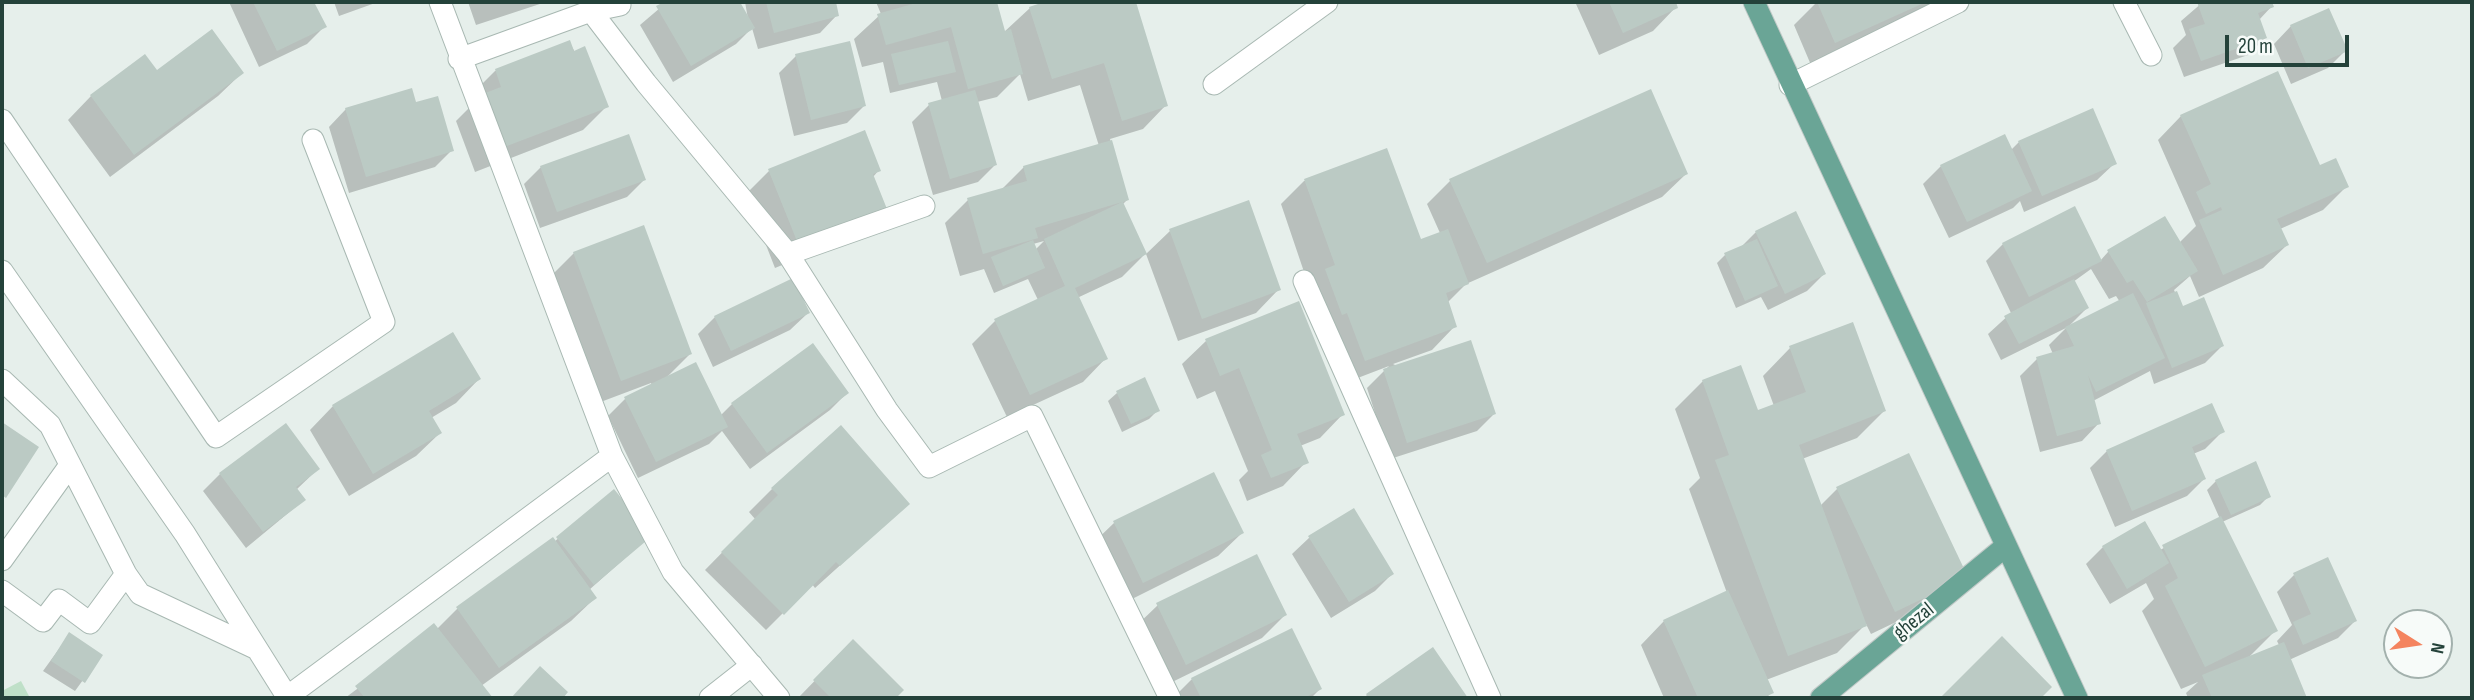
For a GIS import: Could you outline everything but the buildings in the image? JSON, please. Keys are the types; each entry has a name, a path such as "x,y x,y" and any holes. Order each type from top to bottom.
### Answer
{"main road":[{"path":"1754,2 1790,85 2077,698"},
{"name":"ghezal","path":"1821,698 2006,546"}],"street":[{"path":"440,2 459,59 612,456 673,572 779,698"},
{"path":"1214,84 1327,2"},
{"path":"1790,85 1958,2"},
{"path":"2124,2 2151,55"},
{"path":"459,59 591,11 620,5"},
{"path":"591,11 646,83 788,254 887,410 929,467 1032,416 1170,698"},
{"path":"2,120 216,437 384,322 313,139"},
{"path":"788,254 924,206"},
{"path":"2,271 185,534 288,698 612,456"},
{"path":"1304,281 1490,698"},
{"path":"2,380 50,425 126,575 140,594 255,648"},
{"path":"2,560 70,465"},
{"path":"2,591 43,621 59,600 90,624 126,575"},
{"path":"710,698 752,665"}],"green space":[{"path":"21,681 30,698 2,698 2,691"}]}
